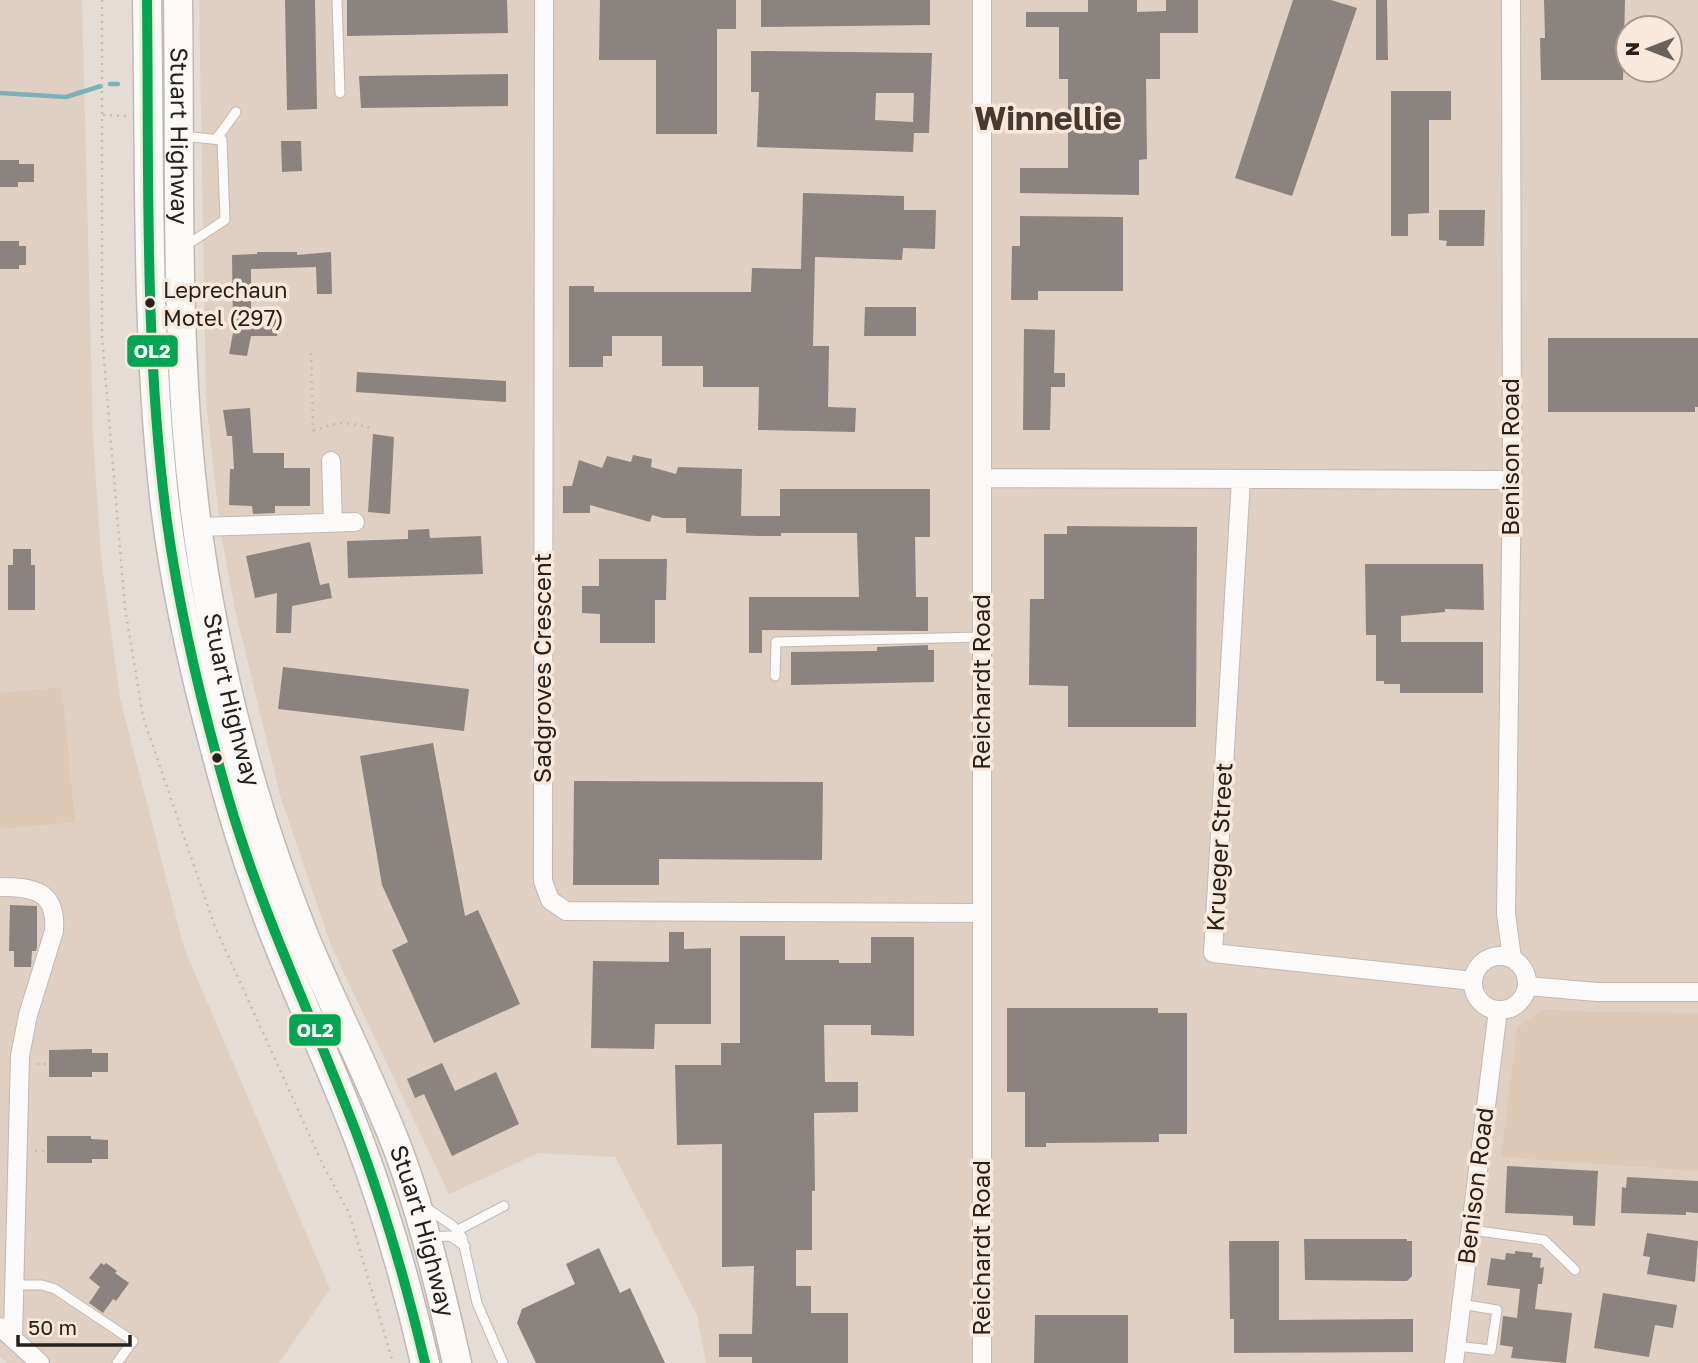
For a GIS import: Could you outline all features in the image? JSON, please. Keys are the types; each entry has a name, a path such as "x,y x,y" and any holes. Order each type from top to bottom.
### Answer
{"highway":[{"name":"Stuart Highway","path":"147,0 155,403 163,490 177,579 215,751 269,878 306,939 394,1140 425,1238 457,1363"},
{"path":"149,96 156,75 155,0"},
{"name":"Stuart Highway","path":"178,0 183,350 187,432 198,527 217,637 262,819 271,926 329,1064 377,1190 410,1300 425,1363"},
{"path":"151,261 159,232 158,161 180,136"},
{"path":"425,1238 416,1244 412,1260 436,1363"}],"street":[{"name":"Sadgroves Crescent","path":"544,0 543,881 550,900 566,911 982,913"},
{"name":"Reichardt Road","path":"982,0 982,1363"},
{"name":"Benison Road","path":"1503,957 1506,914 1512,480 1511,0"},
{"path":"331,461 333,522"},
{"path":"982,478 1512,480"},
{"name":"Krueger Street","path":"1241,479 1213,953 1473,981"},
{"path":"198,527 355,522"},
{"path":"0,887 33,890 44,895 49,900 55,917 54,931 28,1015 20,1056 12,1336 40,1363"},
{"path":"1503,957 1524,970 1527,986 1525,994 1514,1006 1498,1010 1483,1004 1474,989 1473,981 1480,965 1503,957"},
{"path":"1527,986 1597,992 1698,992"},
{"name":"Benison Road","path":"1455,1355 1498,1010"},
{"path":"12,1336 50,1363"}],"lane":[{"path":"337,0 340,93"},
{"path":"217,138 236,112"},
{"path":"180,136 222,140 225,220 181,249"},
{"path":"775,676 776,642 982,637"},
{"path":"412,1192 430,1212 458,1230 465,1246 477,1304 502,1363"},
{"path":"458,1230 504,1206"},
{"path":"1471,1230 1544,1240 1575,1270"},
{"path":"425,1238 444,1235 465,1246"},
{"path":"15,1285 43,1285 55,1289 133,1341 117,1363"},
{"path":"1455,1355 1491,1350 1497,1310 1461,1304"}],"path":[{"path":"310,353 313,430 325,429 331,424 354,423 374,429"},
{"path":"349,1213 393,1363"}],"shaded area":[{"path":"0,0 82,0 93,435 101,557 120,698 184,948 330,1289 279,1363 7,1363 0,1357"},
{"path":"199,0 1698,0 1698,1363 706,1363 697,1315 615,1157 539,1153 449,1194 332,948 281,799 236,614 221,535 206,401"},
{"path":"62,687 75,822 0,829 0,693"},
{"path":"1543,1009 1698,1013 1698,1171 1501,1157 1517,1028"}],"building":[{"path":"285,0 315,0 317,109 287,110"},
{"path":"347,0 507,0 508,33 347,36"},
{"path":"600,0 736,0 736,29 717,29 717,134 656,134 656,60 599,60"},
{"path":"761,0 930,0 930,25 761,27"},
{"path":"1088,0 1137,0 1137,12 1166,11 1166,0 1198,0 1198,33 1160,33 1160,79 1146,79 1147,159 1139,160 1139,195 1020,193 1020,168 1068,168 1068,79 1059,79 1059,27 1026,27 1026,12 1088,12"},
{"path":"1293,0 1331,0 1357,8 1292,196 1235,178"},
{"path":"1376,0 1387,0 1388,60 1376,60"},
{"path":"1544,0 1625,0 1625,14 1614,14 1614,80 1541,80 1540,38 1545,38"},
{"path":"751,51 932,53 929,133 914,133 913,152 757,147 759,92 751,92","holes":["876,93 914,93 913,122 875,120"]},
{"path":"508,74 508,106 361,108 359,76"},
{"path":"1391,91 1451,91 1451,120 1429,120 1429,213 1408,214 1408,236 1391,236"},
{"path":"281,141 301,141 302,171 282,172"},
{"path":"0,160 19,160 19,164 34,164 34,182 18,182 18,187 0,187"},
{"path":"803,193 904,196 904,210 936,210 935,249 903,248 902,260 815,257 813,346 829,346 828,407 856,408 855,432 758,430 759,387 703,387 703,366 662,366 662,336 612,336 612,356 603,356 603,367 569,367 569,286 594,286 594,292 751,292 752,268 801,269"},
{"path":"1439,210 1485,210 1484,246 1446,246 1447,241 1439,240"},
{"path":"1020,216 1123,217 1123,291 1038,291 1038,300 1011,300 1012,246 1020,246"},
{"path":"0,241 19,241 19,246 26,246 26,265 19,265 19,269 0,269"},
{"path":"297,252 297,255 331,252 332,294 317,294 316,267 251,269 251,317 278,318 277,336 251,336 247,356 229,354 233,333 232,255"},
{"path":"865,307 916,307 916,336 864,336"},
{"path":"1024,329 1055,330 1054,373 1065,373 1065,387 1051,387 1050,430 1023,430"},
{"path":"1548,338 1698,338 1698,407 1695,407 1695,412 1548,412"},
{"path":"357,372 506,381 506,402 356,392"},
{"path":"250,408 253,453 284,453 284,468 310,468 310,506 275,506 275,513 253,514 252,506 229,505 230,469 234,469 232,436 227,436 223,410"},
{"path":"373,434 394,437 390,514 368,512"},
{"path":"633,455 652,459 651,467 676,474 678,467 742,469 741,516 780,516 780,489 930,489 930,537 915,537 916,597 928,597 928,631 762,630 762,653 749,653 749,597 859,597 857,533 781,533 781,536 757,536 686,533 686,518 652,515 650,522 590,505 590,513 563,513 563,486 572,486 579,460 602,468 607,456 631,462"},
{"path":"1067,526 1197,527 1196,727 1068,727 1068,686 1029,685 1030,599 1044,599 1044,534 1067,534"},
{"path":"429,529 430,538 481,536 483,574 348,578 347,541 408,539 408,530"},
{"path":"310,542 320,585 329,583 332,598 292,606 291,633 276,633 277,593 255,598 246,556"},
{"path":"13,549 31,549 31,565 35,565 35,610 8,610 8,565 13,565"},
{"path":"599,559 667,559 666,600 655,600 655,643 600,643 600,614 582,613 582,586 599,586"},
{"path":"1365,564 1483,564 1484,610 1445,609 1445,612 1401,616 1401,642 1483,642 1483,693 1400,693 1400,684 1376,681 1376,635 1366,635"},
{"path":"928,645 928,650 934,650 934,682 791,685 791,652 877,651 877,647"},
{"path":"283,667 469,689 464,731 278,709"},
{"path":"433,743 465,916 478,910 520,1004 434,1043 392,950 408,942 382,885 360,756"},
{"path":"574,781 823,782 822,860 659,859 659,885 573,885"},
{"path":"10,905 37,906 37,947 36,951 32,951 31,967 14,967 14,951 9,951"},
{"path":"669,932 684,932 684,949 711,948 711,1024 655,1024 654,1049 591,1048 593,961 669,962"},
{"path":"740,936 785,936 785,960 839,960 839,963 871,963 871,937 914,937 914,1036 871,1035 871,1025 824,1025 825,1082 858,1082 858,1112 814,1113 815,1191 812,1191 812,1250 796,1250 796,1286 811,1286 811,1313 848,1313 848,1363 752,1363 752,1357 719,1357 719,1334 752,1334 754,1266 722,1267 722,1144 677,1145 675,1065 721,1065 721,1043 740,1043"},
{"path":"1007,1008 1158,1008 1158,1013 1187,1013 1187,1134 1159,1134 1159,1142 1046,1143 1046,1147 1025,1147 1025,1092 1007,1092"},
{"path":"92,1049 92,1053 108,1053 108,1072 92,1072 92,1077 49,1077 49,1050"},
{"path":"442,1063 455,1091 496,1072 519,1124 452,1156 424,1094 415,1098 407,1079"},
{"path":"47,1136 91,1136 91,1139 108,1140 108,1159 92,1159 92,1163 47,1163"},
{"path":"1507,1166 1598,1171 1595,1226 1573,1225 1573,1216 1505,1213"},
{"path":"1627,1177 1698,1181 1698,1213 1621,1213 1622,1187 1626,1188"},
{"path":"1647,1233 1698,1241 1695,1282 1647,1274 1650,1257 1643,1256"},
{"path":"1304,1239 1407,1239 1412,1241 1412,1276 1407,1281 1305,1280"},
{"path":"1229,1241 1279,1241 1279,1320 1413,1319 1413,1352 1234,1353 1234,1319 1230,1319"},
{"path":"599,1248 620,1293 630,1288 665,1363 536,1363 517,1323 522,1309 575,1284 566,1264"},
{"path":"1515,1251 1533,1253 1532,1257 1541,1258 1540,1268 1544,1267 1542,1284 1538,1284 1535,1309 1572,1313 1566,1363 1511,1358 1513,1347 1500,1345 1503,1316 1517,1318 1520,1289 1487,1285 1491,1258 1505,1260 1506,1253 1515,1254"},
{"path":"101,1263 106,1263 129,1283 103,1313 89,1303 100,1287 89,1278"},
{"path":"1603,1293 1677,1305 1673,1328 1655,1325 1649,1357 1594,1348"},
{"path":"1035,1315 1128,1315 1128,1363 1034,1363"}],"waterway":[{"path":"110,84 118,84"},
{"path":"0,93 66,97 101,86"}],"transit line":[{"name":"OL2","path":"147,0 149,261 154,392 167,522 185,626 209,729 242,841 273,927 369,1167 395,1250 425,1363"}],"place":[{"name":"Leprechaun Motel (297)","path":"150,303"}],"district":[{"name":"Winnellie","path":"1048,119"}]}
